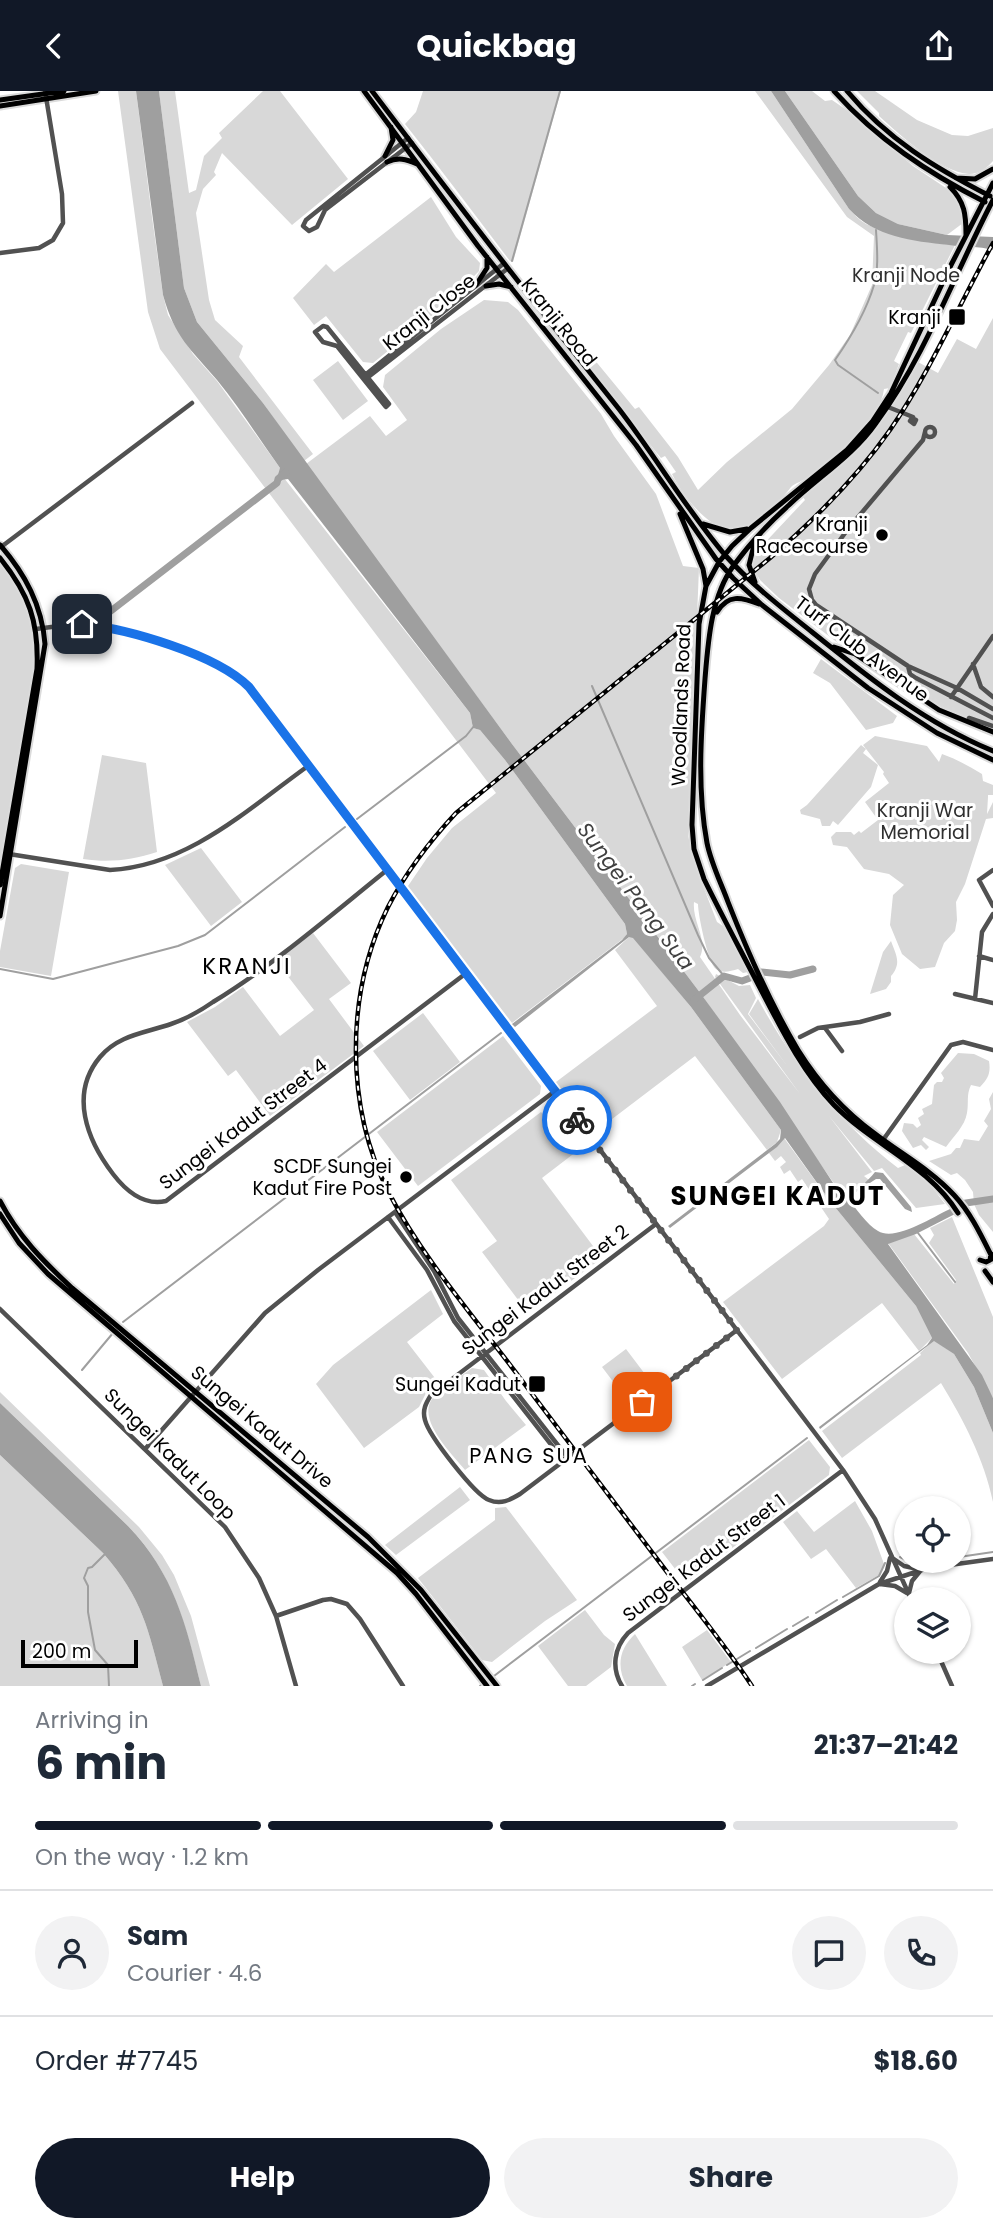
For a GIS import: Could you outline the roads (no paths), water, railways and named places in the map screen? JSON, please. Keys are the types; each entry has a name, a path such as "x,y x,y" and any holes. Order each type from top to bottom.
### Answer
{"main road":[{"path":"28,96 34,91"},
{"path":"0,106 64,91"},
{"path":"0,100 96,91"},
{"name":"Kranji Road","path":"364,91 449,191 505,266 643,439 700,523 725,554"},
{"name":"Kranji Road","path":"372,91 443,198 636,445 676,504 729,573"},
{"path":"834,91 889,143 948,179 990,200 993,183"},
{"path":"847,91 895,138 948,179 964,207 966,237"},
{"path":"390,124 393,140 386,159 404,159 419,165"},
{"path":"948,179 975,179 993,169"},
{"path":"443,198 449,191"},
{"name":"Woodlands Road","path":"958,1213 940,1188 852,1122 814,1081 782,1031 704,879 694,849 692,825 699,624 706,586 725,554 751,528 830,465 872,422 891,393 950,267 990,200"},
{"name":"Woodlands Road","path":"990,200 924,345 888,407 859,444 790,504 757,538 734,564 720,588 704,698 701,761 702,803 708,844 750,957 789,1034 836,1100 883,1140 928,1170 960,1201 992,1257"},
{"path":"476,285 487,268 487,257"},
{"path":"950,267 957,262 961,267"},
{"path":"486,286 492,283 511,288"},
{"path":"676,504 703,569 706,586"},
{"path":"700,523 730,533 751,528"},
{"path":"757,538 749,556 749,565 750,573 761,590"},
{"path":"0,885 38,694 45,644 44,627 27,583 1,546"},
{"name":"Turf Club Avenue","path":"725,554 761,590 900,700 928,718 993,751"},
{"path":"0,558 21,587 33,614 38,644 37,669 0,916"},
{"name":"Turf Club Avenue","path":"729,573 762,605 900,711 937,733 993,760"},
{"path":"714,617 723,604 731,599 746,598 762,605"},
{"path":"828,645 855,654 939,710 993,732"},
{"path":"716,904 727,898"},
{"name":"Sungei Kadut Drive","path":"0,1201 32,1250 72,1288 397,1573 487,1686"},
{"name":"Sungei Kadut Drive","path":"0,1214 19,1243 48,1274 368,1537 421,1590 497,1686"},
{"path":"980,1260 983,1262 992,1257"},
{"path":"985,1271 993,1283"}],"street":[{"path":"0,253 39,248 53,240 63,223 62,194 45,95"},
{"path":"386,159 325,211 315,229 309,231 303,226 306,220 386,159 407,143"},
{"name":"Kranji Close","path":"365,378 476,285 505,266"},
{"name":"Kranji Close","path":"365,378 486,286 499,271"},
{"path":"365,378 337,346 323,342 315,332 323,326 327,327 365,378 386,407 389,404 365,378"},
{"path":"1,546 192,403"},
{"path":"888,407 927,432 815,574 809,589 812,600 908,666 957,688 993,709"},
{"path":"36,629 82,624 111,627 211,661 225,668 249,687 843,1470 874,1519 905,1587"},
{"path":"951,697 993,636"},
{"path":"973,664 981,687 993,697"},
{"path":"908,666 910,674 993,719"},
{"path":"969,717 993,726"},
{"path":"8,853 110,870 158,861 211,837 308,765"},
{"name":"Sungei Kadut Street 4","path":"387,870 281,954 215,1001 170,1024 125,1038 112,1045 99,1058 84,1090 83,1107 86,1125 103,1162 135,1195 149,1202 166,1201 465,974"},
{"path":"993,870 980,877 979,882 993,906"},
{"path":"975,999 982,932 993,914"},
{"path":"979,956 993,960"},
{"path":"955,994 993,1003"},
{"path":"789,1034 800,1037 816,1028 860,1022 889,1014"},
{"path":"825,1027 842,1051"},
{"path":"798,1049 800,1037"},
{"path":"883,1140 951,1045 963,1042 993,1050"},
{"path":"146,1448 265,1313 555,1091"},
{"path":"395,1212 434,1271 475,1344 566,1460"},
{"path":"388,1217 427,1270 454,1321 475,1344 493,1346 489,1362"},
{"name":"Sungei Kadut Street 2","path":"656,1224 431,1395 424,1407 425,1421 434,1438 479,1495 491,1501 505,1502 566,1460 737,1330"},
{"name":"Sungei Kadut Loop","path":"0,1309 225,1527 259,1578 276,1616 296,1686"},
{"path":"470,1364 475,1344"},
{"path":"470,1364 489,1362"},
{"name":"Sungei Kadut Street 1","path":"622,1686 617,1675 616,1656 620,1643 628,1633 843,1470"},
{"path":"890,1557 894,1560"},
{"path":"879,1584 887,1571 890,1557"},
{"path":"971,1562 993,1559"},
{"path":"708,1686 879,1584 911,1573"},
{"path":"879,1584 896,1587"},
{"path":"276,1616 331,1599 347,1604 360,1619 403,1686"},
{"path":"942,1664 952,1686"}],"waterway":[{"path":"512,261 560,91"},
{"path":"876,230 877,265 874,285 858,324 835,360 838,365 878,393"},
{"path":"103,617 277,483 286,472"},
{"name":"Sungei Pang Sua","path":"592,686 698,935 709,958 724,976"},
{"path":"357,819 466,736 474,726"},
{"path":"0,969 53,979 178,946 205,935 345,827"},
{"path":"761,972 790,975 813,969"},
{"path":"694,1000 724,976 742,981 750,978"},
{"path":"123,1322 501,1033"},
{"path":"966,1203 993,1199"},
{"path":"918,1233 955,1282"},
{"path":"82,1370 113,1333"},
{"path":"494,1676 807,1438"},
{"path":"971,1555 993,1552"},
{"path":"106,1553 88,1568 84,1578 88,1586 88,1612 95,1650 108,1665 109,1686"},
{"path":"843,1597 879,1576 885,1563"},
{"path":"816,1613 837,1600"},
{"path":"793,1626 808,1617"},
{"path":"756,1648 787,1629"},
{"path":"727,1665 750,1651"},
{"path":"703,1680 722,1668"}],"tunnel":[{"path":"911,670 914,679 926,694 969,718"}],"railway":[{"path":"752,1686 451,1288 389,1193 364,1124 358,1088 356,1050 364,976 374,941 395,894 419,858 456,813 770,558 818,514 863,465 905,408 993,243"}],"place":[{"name":"Kranji","path":"957,317"},
{"name":"Kranji Racecourse","path":"882,535"},
{"name":"SCDF Sungei Kadut Fire Post","path":"406,1177"},
{"name":"Sungei Kadut","path":"537,1384"}],"district":[{"name":"KRANJI","path":"247,966"},
{"name":"SUNGEI KADUT","path":"778,1196"},
{"name":"PANG SUA","path":"529,1455"}],"park label":[{"name":"Kranji Node","path":"906,275"},
{"name":"Kranji War Memorial","path":"925,821"}]}
